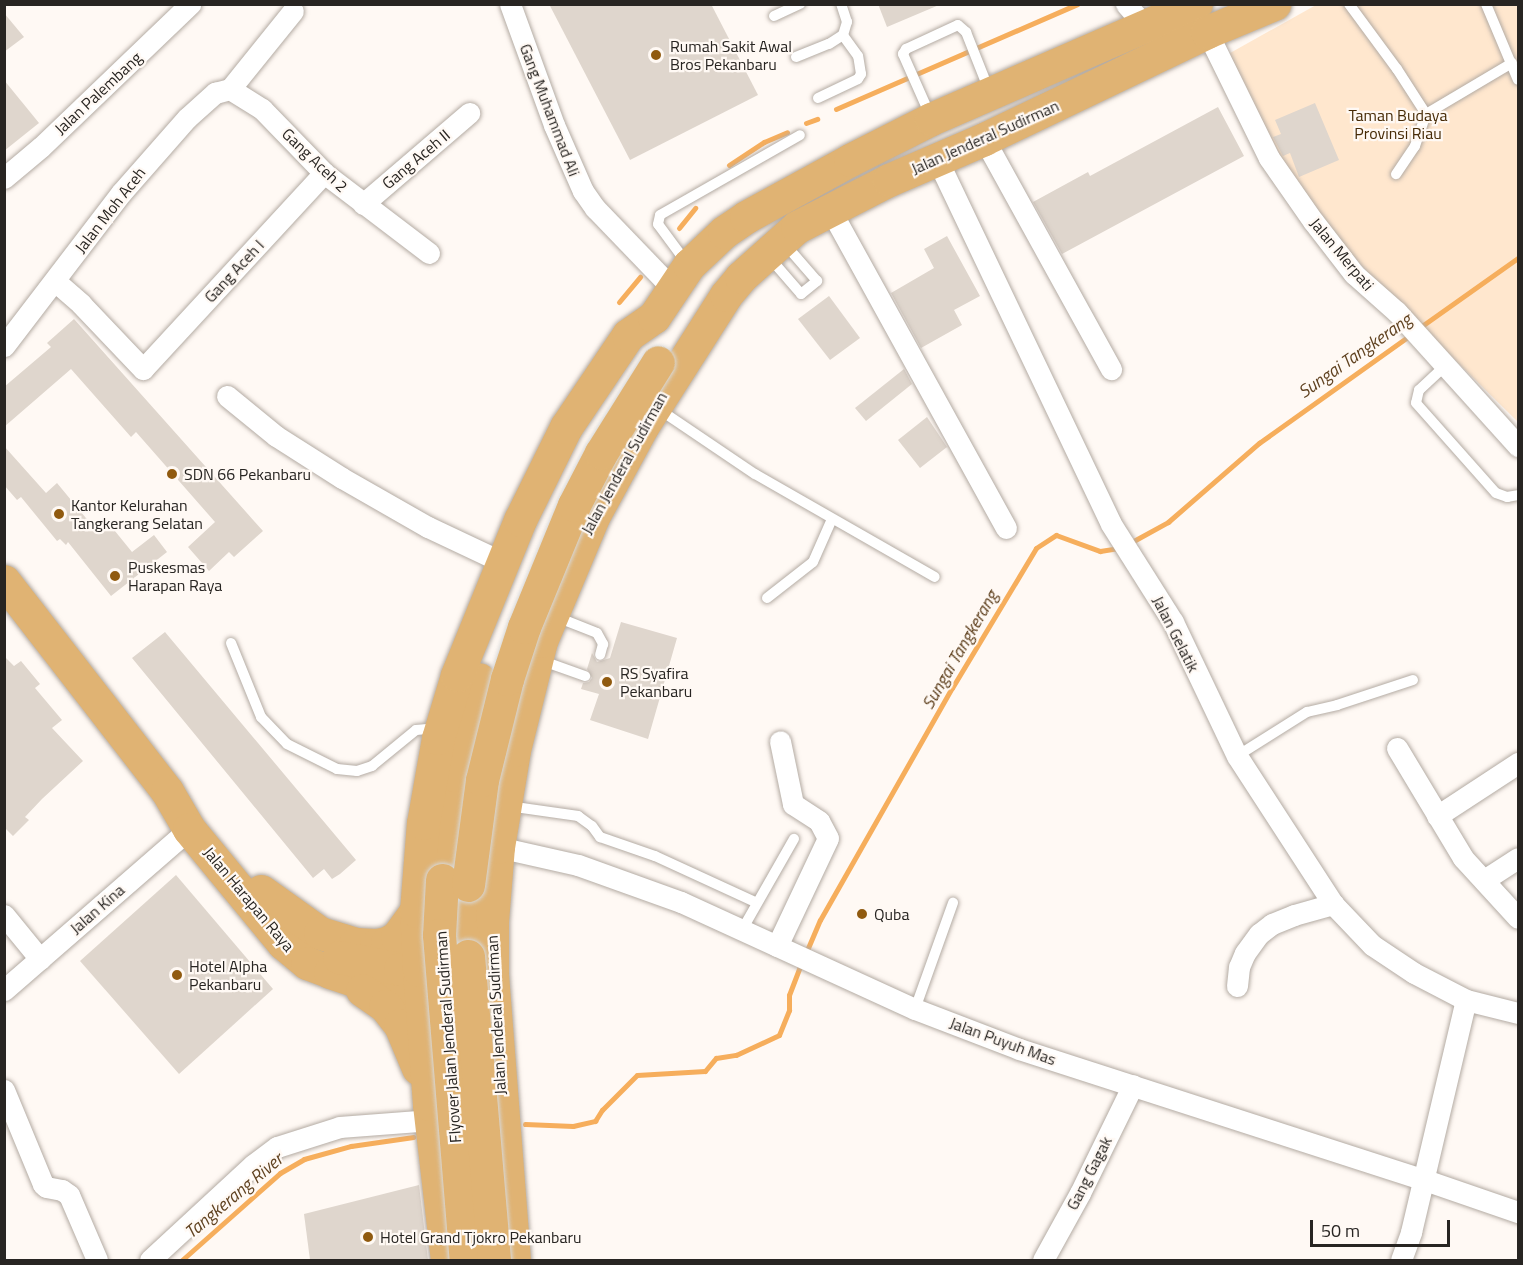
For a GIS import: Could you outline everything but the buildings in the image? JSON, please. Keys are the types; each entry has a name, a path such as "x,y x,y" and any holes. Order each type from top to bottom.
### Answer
{"main road":[{"name":"Jalan Jenderal Sudirman","path":"447,1260 430,1112 419,970 416,911 422,833 441,728 457,675 502,562 545,465 566,426 628,335 654,317 681,277 724,232 772,201 932,119 991,93 1136,16 1202,18 1274,4"},
{"name":"Jalan Jenderal Sudirman","path":"514,1260 492,971 492,921 498,847 514,750 536,659 551,615 594,515 654,406 726,295 796,227 889,180 984,139 1202,18"},
{"path":"649,357 700,308 726,295"},
{"path":"649,357 649,338 654,317"},
{"name":"Flyover Jalan Jenderal Sudirman","path":"466,1260 439,934 444,853 454,775 481,674 540,523 570,463 649,357"},
{"name":"Flyover Jalan Jenderal Sudirman","path":"494,1260 468,956 468,885 482,780 515,654 561,531 649,357"},
{"name":"Jalan Harapan Raya","path":"4,581 167,790 189,829 283,943 307,963 422,1003 494,1005"},
{"name":"Jalan Harapan Raya","path":"167,790 200,819 261,891 302,933 330,954 348,960 419,970 492,971"},
{"path":"422,833 432,853 433,870 437,877 452,885 469,883 476,878 483,862 498,847"},
{"path":"261,891 320,933 355,944 387,943 397,937 416,911"},
{"path":"330,972 385,1006 400,1024 412,1049 430,1112"},
{"path":"436,1167 450,1146 447,1111 450,1096 454,1091 467,1086 479,1089 487,1099 492,1142 506,1163"}],"street":[{"name":"Jalan Palembang","path":"4,178 41,147 190,4"},
{"name":"Gang Muhammad Ali","path":"510,4 554,125 583,191 595,208 681,277"},
{"path":"230,89 293,11"},
{"name":"Jalan Merpati","path":"1202,18 1269,158 1354,274 1396,312 1445,363 1518,446"},
{"name":"Gang Aceh 2","path":"230,89 262,109 324,173 429,253"},
{"name":"Jalan Moh Aceh","path":"4,346 121,193 186,118 215,93 230,89"},
{"name":"Gang Aceh II","path":"363,204 469,113"},
{"path":"984,139 1111,369"},
{"name":"Jalan Gelatik","path":"937,159 1111,524 1173,622 1237,756 1332,904 1357,931 1385,955 1414,974 1466,1000 1518,1013"},
{"name":"Gang Aceh I","path":"55,281 81,304 143,369 324,173"},
{"path":"831,211 1006,528"},
{"path":"226,396 276,436 342,478 428,527 502,562"},
{"path":"780,741 793,804 819,821 828,838 783,950"},
{"path":"1397,748 1463,858 1518,918"},
{"path":"1437,816 1518,763"},
{"name":"Jalan Kina","path":"4,990 189,829"},
{"name":"Jalan Puyuh Mas","path":"498,847 578,865 681,902 915,1009 1019,1049 1518,1212"},
{"path":"1484,880 1518,858"},
{"path":"1237,986 1239,967 1245,953 1259,934 1272,924 1332,904"},
{"path":"4,915 40,959"},
{"path":"1401,1260 1411,1232 1466,1000"},
{"name":"Gang Gagak","path":"1043,1260 1080,1193 1133,1085"},
{"path":"4,1090 43,1184 46,1187 62,1190 69,1195 97,1260"},
{"path":"150,1260 253,1165 277,1147 340,1127 430,1112"}],"lane":[{"path":"774,16 800,4"},
{"path":"796,57 830,44 843,35 847,22 841,4"},
{"path":"1349,4 1397,69 1426,114"},
{"path":"1486,4 1518,80"},
{"path":"932,119 903,54 906,49 958,24 963,27 991,93"},
{"path":"818,98 858,79 861,74 858,56 843,35"},
{"path":"1396,174 1415,146 1426,114 1512,63"},
{"path":"681,277 658,224 660,215 800,135"},
{"path":"1445,363 1419,390 1416,403 1496,492 1508,497 1518,495"},
{"path":"654,406 755,474 935,577"},
{"path":"767,598 813,562 832,519"},
{"path":"551,615 597,633 603,644 600,655"},
{"path":"231,643 261,717 286,744 337,769 357,771 372,766 416,730 441,728"},
{"path":"536,659 585,676"},
{"path":"1237,756 1307,712 1337,705 1413,680"},
{"path":"505,806 579,816 592,826 600,837 655,856 757,903"},
{"path":"742,930 794,839"},
{"path":"915,1009 954,903"}],"green space":[{"name":"Taman Budaya Provinsi Riau","path":"1316,5 1518,5 1518,422 1378,284 1299,194 1223,57"}],"waterway":[{"path":"836,109 1077,4"},
{"path":"806,123 817,119"},
{"path":"729,165 764,142 787,132"},
{"path":"679,228 695,208"},
{"name":"Sungai Tangkerang","path":"1419,328 1518,258"},
{"path":"619,302 640,277"},
{"name":"Sungai Tangkerang","path":"1128,544 1168,522 1259,443 1412,334"},
{"name":"Sungai Tangkerang","path":"805,955 820,920 952,688 1036,548 1056,535 1100,551 1120,548"},
{"name":"Sungai Tangkerang","path":"525,1124 573,1126 595,1121 602,1110 637,1075 705,1071 716,1058 736,1055 779,1035 789,1010 789,995 801,963"},
{"name":"Tangkerang River","path":"182,1260 280,1173 304,1159 351,1146 413,1137"}],"place":[{"name":"Rumah Sakit Awal Bros Pekanbaru","path":"656,55"},
{"name":"SDN 66 Pekanbaru","path":"172,474"},
{"name":"Kantor Kelurahan Tangkerang Selatan","path":"59,514"},
{"name":"Puskesmas Harapan Raya","path":"115,576"},
{"name":"RS Syafira Pekanbaru","path":"607,682"},
{"name":"Quba","path":"862,914"},
{"name":"Hotel Alpha Pekanbaru","path":"177,975"},
{"name":"Hotel Grand Tjokro Pekanbaru","path":"368,1237"}]}
